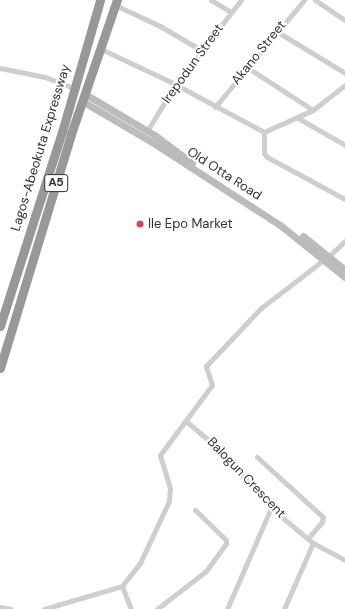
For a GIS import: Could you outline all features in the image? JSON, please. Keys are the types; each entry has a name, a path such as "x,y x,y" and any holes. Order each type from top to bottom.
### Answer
{"highway":[{"name":"Lagos-Abeokuta Expressway","path":"0,326 100,0"},
{"name":"Lagos-Abeokuta Expressway","path":"0,368 83,97 116,3"}],"main road":[{"path":"83,97 147,131 327,257"},
{"name":"Old Otta Road","path":"83,97 280,225 345,270"},
{"name":"Old Otta Road","path":"327,257 345,277"}],"street":[{"path":"211,0 231,12"},
{"name":"Irepodun Street","path":"147,131 175,85 241,0"},
{"name":"Akano Street","path":"215,107 304,0"},
{"path":"315,0 345,20"},
{"path":"116,3 201,50"},
{"path":"276,32 345,73"},
{"path":"101,49 175,85 264,132 314,110 342,91 345,85"},
{"path":"0,68 45,77 74,88"},
{"path":"248,68 314,110"},
{"path":"298,118 345,144"},
{"path":"264,132 264,153 267,157 345,199"},
{"path":"44,609 122,586 140,563 169,501 170,488 160,455 212,385 206,366 261,308 327,257 345,241"},
{"name":"Balogun Crescent","path":"186,422 218,448 271,508 313,542 345,560"},
{"path":"257,457 323,517 322,522 308,538"},
{"path":"227,609 271,508"},
{"path":"157,609 206,571 226,543 226,540 195,510"},
{"path":"284,609 313,542"},
{"path":"122,586 131,609"},
{"path":"0,606 9,609"}],"place":[{"name":"Ile Epo Market","path":"140,224"}]}
